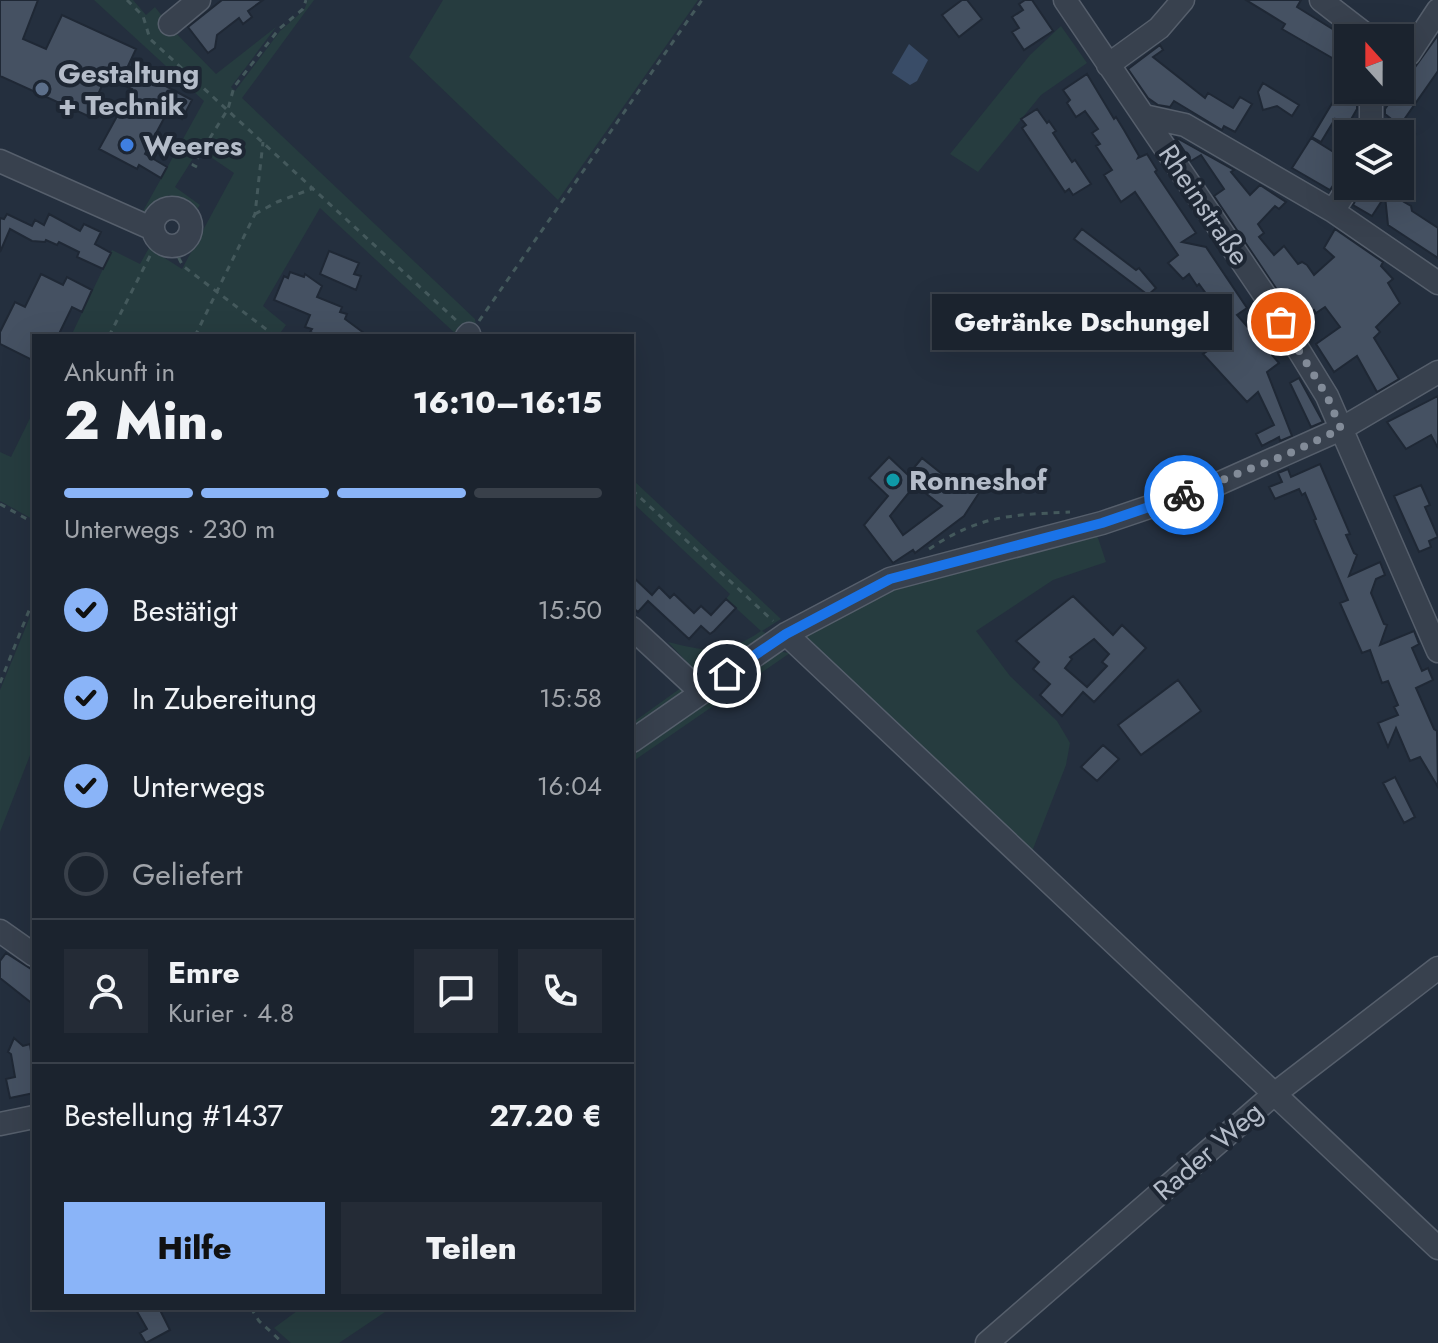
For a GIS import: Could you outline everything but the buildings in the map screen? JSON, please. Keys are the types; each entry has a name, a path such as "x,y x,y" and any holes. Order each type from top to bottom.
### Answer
{"street":[{"path":"170,24 199,0"},
{"name":"Rheinstraße","path":"1065,0 1266,297 1327,396 1438,651"},
{"path":"1108,65 1159,28 1183,0"},
{"path":"1321,0 1352,24"},
{"path":"1414,46 1438,10"},
{"path":"1144,116 1185,125 1333,211 1438,283"},
{"path":"0,161 162,239"},
{"path":"1333,211 1340,200"},
{"path":"634,740 786,634 890,579 1102,523 1234,477 1341,429 1438,372"},
{"path":"634,630 701,692"},
{"path":"786,634 1438,1248"},
{"path":"0,931 32,954"},
{"name":"Rader Weg","path":"987,1343 1273,1095 1438,968"},
{"path":"0,1124 32,1117"}],"path":[{"path":"127,0 143,16 150,39 315,188 467,334"},
{"path":"197,167 193,165 228,109 234,87 279,29 303,9 306,0"},
{"path":"469,334 702,0"},
{"path":"196,334 255,214 263,141"},
{"path":"255,214 315,188"},
{"path":"110,334 145,263 162,239 183,266 272,334"},
{"path":"634,492 786,634"},
{"path":"0,504 32,522"},
{"path":"0,683 32,603"},
{"path":"252,1310 259,1321 283,1343"}],"green space":[{"path":"94,0 133,0 146,15 155,7 216,74 276,27 231,87 235,91 280,31 304,10 308,0 314,0 242,98 475,319 477,333 456,334 320,208 263,306 286,325 279,334 72,334 112,250 140,264 149,248 182,269 234,173 199,149 175,187 200,205 195,212 169,195 142,213 204,101"},
{"path":"443,0 698,0 558,200 409,57"},
{"path":"1061,26 1087,63 1041,95 978,172 950,154 1030,55"},
{"path":"32,414 32,519 0,501 0,452 11,457"},
{"path":"634,481 781,619 762,631 769,635 634,733 634,722 699,675 668,642 694,648 726,648 761,631 726,599 730,594 634,504"},
{"path":"1096,532 1106,562 1053,580 976,631 1010,676 1057,721 1070,743 1066,765 1031,854 799,635 909,582"},
{"path":"32,612 32,750 0,832 0,690"},
{"path":"775,651 790,653 634,761 634,749"},
{"path":"298,1310 388,1310 339,1343 291,1343 274,1328"}],"water":[{"path":"909,44 928,60 917,81 910,85 892,73"}],"way so far":[{"path":"1184,495 1220,483 1341,429 1327,396 1281,322"}],"place":[{"name":"Gestaltung + Technik","path":"42,89"},
{"name":"Weeres","path":"127,145"},
{"name":"Getränke Dschungel","path":"1281,322"},
{"name":"Ronneshof","path":"893,480"}],"route":[{"path":"727,674 786,634 890,579 1102,523 1184,495"}]}
